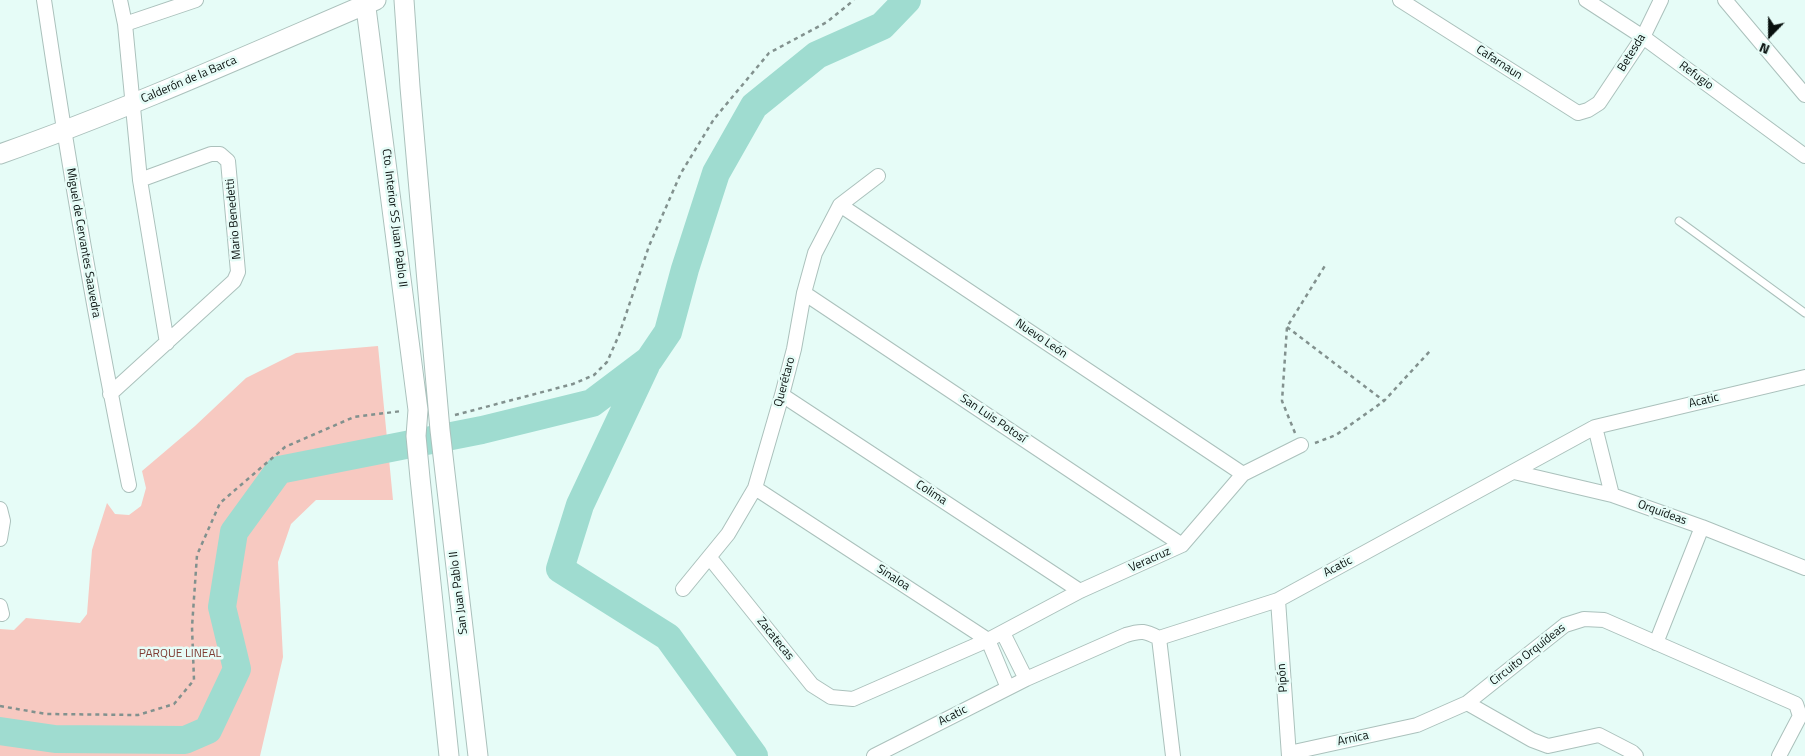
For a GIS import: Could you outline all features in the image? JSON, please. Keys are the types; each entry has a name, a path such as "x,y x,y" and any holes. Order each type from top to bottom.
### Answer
{"main road":[{"name":"Cto. Interior SS Juan Pablo II","path":"404,0 440,425"},
{"name":"Calderón de la Barca","path":"0,154 131,104 369,2"},
{"name":"Cto. Interior SS Juan Pablo II","path":"369,2 418,410 416,436 449,756"},
{"name":"San Juan Pablo II","path":"440,425 478,756"}],"street":[{"name":"Miguel de Cervantes Saavedra","path":"44,0 64,131 110,394 129,485"},
{"path":"110,394 167,343 140,180 120,0"},
{"path":"124,24 196,0"},
{"name":"Cafarnaun","path":"1400,0 1578,113 1588,110 1599,103"},
{"name":"Refugio","path":"1586,0 1643,37 1805,156"},
{"name":"Betesda","path":"1599,103 1643,37 1661,0"},
{"path":"1725,0 1805,95"},
{"name":"Mario Benedetti","path":"140,180 211,154 220,154 228,161 238,272 234,281 167,343"},
{"name":"Querétaro","path":"683,590 710,558 738,519 754,488 794,349 804,293 815,253 840,205 878,176"},
{"name":"Nuevo León","path":"840,205 1243,474"},
{"name":"San Luis Potosí","path":"804,293 1182,545"},
{"name":"Acatic","path":"874,756 1026,679 1126,635 1139,631 1147,632 1159,638 1278,600 1595,426 1805,377"},
{"name":"Colima","path":"782,395 1080,590"},
{"path":"1595,426 1612,495"},
{"name":"Veracruz","path":"854,699 1003,633 1080,590 1182,545 1243,474 1301,445"},
{"name":"Orquídeas","path":"1514,472 1612,495 1702,527 1805,568"},
{"name":"Sinaloa","path":"754,488 988,640"},
{"path":"0,509 3,521 0,538"},
{"path":"1656,643 1702,527"},
{"name":"Zacatecas","path":"710,558 812,685 831,697 854,699"},
{"name":"Pipón","path":"1278,600 1289,755"},
{"name":"Circuito Orquídeas","path":"1417,725 1467,703 1565,625 1584,619 1604,620 1796,704 1800,716 1779,756"},
{"path":"1003,633 1026,679"},
{"path":"1159,638 1172,756"},
{"path":"988,640 1008,688"},
{"path":"1467,703 1532,740 1548,746 1599,735 1632,752 1636,756"},
{"name":"Arnica","path":"1289,755 1417,725"}],"lane":[{"path":"1679,222 1805,313"}],"path":[{"path":"440,425 573,384 594,375 607,362 620,335 649,246 681,173 714,119 769,53 828,22 854,0"},
{"path":"1326,264 1287,327 1282,401 1301,445 1318,442 1336,435 1384,401 1430,351"},
{"path":"1287,327 1384,401"},
{"path":"0,706 46,714 138,715 174,704 194,680 192,627 197,555 220,503 285,447 354,416 418,410"}],"green space":[{"name":"PARQUE LINEAL","path":"378,346 393,500 316,500 291,524 278,562 283,657 260,756 0,756 0,629 14,630 26,618 80,623 87,614 92,550 107,503 115,514 129,515 141,506 146,488 142,471 195,426 246,378 296,353"}],"waterway":[{"path":"0,731 55,739 185,740 208,730 237,669 222,607 234,532 279,470 482,430 592,403 649,360 668,332 685,269 716,173 754,106 817,55 882,26 907,0"},
{"path":"646,365 580,505 560,569 668,637 754,756"}]}
